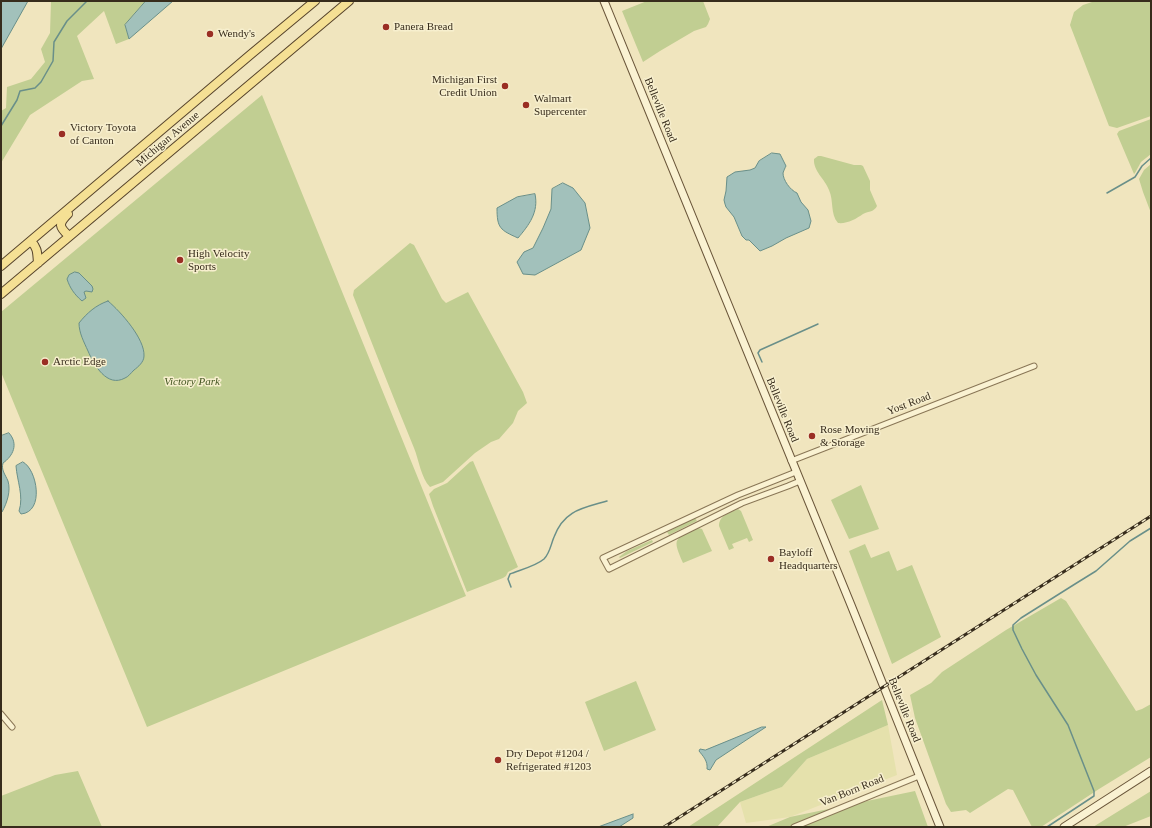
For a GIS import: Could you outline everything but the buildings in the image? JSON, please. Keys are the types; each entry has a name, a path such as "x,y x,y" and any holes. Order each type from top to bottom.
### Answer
{"main road":[{"name":"Michigan Avenue","path":"1,266 315,1"},
{"name":"Michigan Avenue","path":"1,294 349,1"},
{"name":"Belleville Road","path":"604,1 940,827"},
{"path":"69,236 62,230 61,222 105,183 106,177"},
{"path":"30,242 38,251 38,263"},
{"path":"1064,827 1151,771"}],"street":[{"name":"Yost Road","path":"791,461 1034,366"},
{"path":"796,472 738,495 603,558 609,568 742,503 800,481"},
{"path":"738,495 742,503"},
{"path":"704,511 709,519"},
{"path":"660,531 665,541"},
{"path":"1,714 12,727"},
{"name":"Van Born Road","path":"794,827 919,776"}],"shaded area":[{"path":"888,725 897,775 790,817 746,823 740,802 782,787 807,759"}],"green space":[{"path":"51,1 146,1 125,25 129,39 116,44 104,11 77,36 94,79 82,81 30,115 1,163 1,111 6,108 7,87 31,79 45,62 41,49 50,33"},
{"path":"647,1 703,1 710,19 706,27 694,31 643,62 622,11"},
{"path":"1095,1 1151,1 1151,116 1117,128 1109,126 1070,25 1074,12 1083,5"},
{"name":"Victory Park","path":"262,95 466,596 147,727 1,372 1,312"},
{"path":"1151,119 1151,154 1141,162 1134,174 1117,134 1119,131"},
{"path":"818,156 863,166 870,181 870,190 877,206 876,208 851,221 838,223 834,216 829,190 815,167 814,159"},
{"path":"1151,164 1151,213 1139,179 1144,170"},
{"path":"410,243 414,245 442,299 446,303 468,292 523,392 527,403 518,411 513,423 499,439 491,442 475,453 443,482 430,487 422,474 414,448 353,295 354,290"},
{"path":"473,461 518,567 508,572 503,578 467,592 429,494 434,489 447,483"},
{"path":"861,485 879,529 849,539 831,500"},
{"path":"738,509 741,511 753,540 749,542 747,538 732,544 734,548 729,550 719,526 719,522 723,517"},
{"path":"695,518 697,521 669,535 667,532"},
{"path":"698,528 702,529 712,551 683,563 677,548 677,540"},
{"path":"652,540 653,542 620,558 619,557 627,551"},
{"path":"865,544 871,558 889,551 897,571 912,565 941,637 892,664 849,551"},
{"path":"1061,598 1066,601 1136,711 1151,704 1151,757 1041,827 1032,827 1013,790 1008,789 970,813 966,810 951,812 946,804 915,718 910,695 931,683 942,672 1006,630"},
{"path":"636,681 656,730 604,751 585,702"},
{"path":"882,700 888,725 807,759 782,787 740,802 717,827 688,827"},
{"path":"78,771 102,827 1,827 1,796 55,775"},
{"path":"915,791 928,827 766,827 790,817"},
{"path":"1151,791 1151,816 1123,827 1093,827"}],"water":[{"path":"1,1 28,1 1,49"},
{"path":"146,1 173,1 129,39 125,25"},
{"path":"772,153 780,154 786,166 783,173 784,179 789,187 797,193 801,202 808,210 811,221 809,228 760,251 749,240 746,240 742,236 734,217 726,207 724,200 727,177 735,172 755,168 759,161"},
{"path":"563,183 573,188 585,203 590,228 581,250 535,275 523,274 517,262 524,252 533,248 551,209 552,189"},
{"path":"535,194 536,207 532,218 518,238 503,230 499,224 497,208 517,197"},
{"path":"75,272 79,273 92,286 93,289 92,292 84,292 86,298 82,301 73,291 67,279 69,275"},
{"path":"108,301 131,326 141,342 144,356 140,364 127,377 118,380 112,380 102,374 83,341 79,327 79,323 89,313 96,307"},
{"path":"9,433 14,441 14,450 10,457 3,463 3,470 8,481 9,493 1,513 1,436"},
{"path":"23,462 28,466 35,481 36,499 29,511 21,514 19,511 21,494 16,466"},
{"path":"762,727 766,727 716,760 710,770 707,769 706,761 699,751 700,749 705,750"},
{"path":"633,814 633,818 619,827 598,827"}],"waterway":[{"path":"1,126 17,100 20,91 35,88 41,82 53,61 54,42 67,21 87,1"},
{"path":"1107,193 1135,177 1142,166 1151,158"},
{"path":"762,362 758,353 760,350 818,324"},
{"path":"511,587 508,579 510,574 532,566 546,557 558,528 563,521 582,508 607,501"},
{"path":"1047,827 1094,796 1094,791 1068,725 1036,675 1013,630 1013,625 1021,618 1096,571 1130,541 1151,528"}],"railway":[{"path":"664,827 1151,516"}],"place":[{"name":"Panera Bread","path":"386,27"},
{"name":"Wendy's","path":"210,34"},
{"name":"Michigan First Credit Union","path":"505,86"},
{"name":"Walmart Supercenter","path":"526,105"},
{"name":"Victory Toyota of Canton","path":"62,134"},
{"name":"High Velocity Sports","path":"180,260"},
{"name":"Arctic Edge","path":"45,362"},
{"name":"Rose Moving & Storage","path":"812,436"},
{"name":"Bayloff Headquarters","path":"771,559"},
{"name":"Dry Depot #1204 / Refrigerated #1203","path":"498,760"}]}
